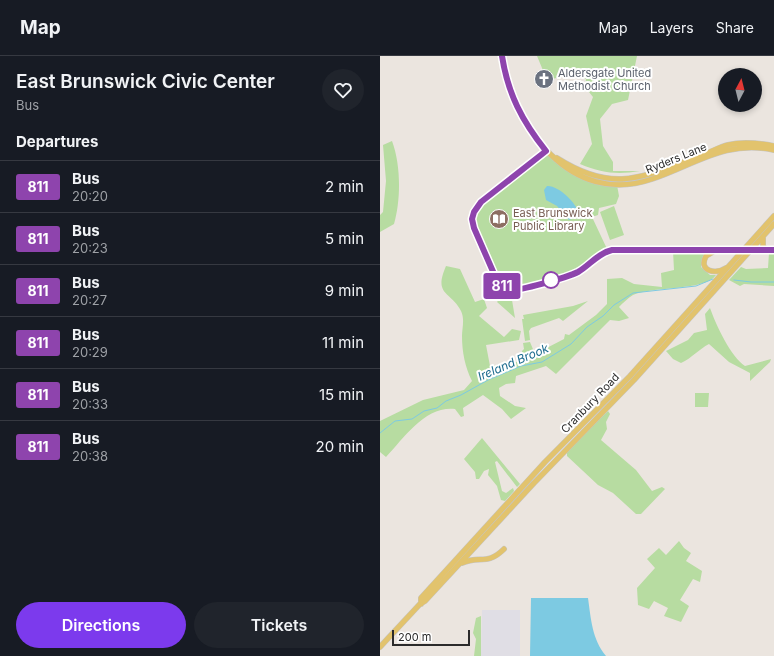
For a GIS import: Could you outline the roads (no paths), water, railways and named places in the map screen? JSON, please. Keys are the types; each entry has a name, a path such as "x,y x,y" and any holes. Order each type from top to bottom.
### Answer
{"main road":[{"name":"Ryders Lane","path":"502,56 505,71 518,111 527,126 546,151 562,166 592,181 630,184 652,180 730,149 756,147 774,150"},
{"name":"Ryders Lane","path":"546,151 588,175 620,180 651,175 728,145 745,143 774,146"},
{"name":"Cranbury Road","path":"421,604 421,598 482,529 545,462 630,376 774,216"},
{"name":"Cranbury Road","path":"380,647 425,601 534,483 600,417 774,224"},
{"path":"763,236 763,247 771,250"},
{"path":"716,250 708,253 705,258 704,265 708,270 718,272 732,264"},
{"path":"459,564 469,560 494,558 504,549"}],"street":[{"path":"744,250 771,250"}],"water":[{"path":"547,186 556,188 571,200 579,214 569,220 557,206 546,200 544,190"},
{"path":"531,598 588,598 591,621 595,636 606,656 530,656"}],"waterway":[{"name":"Ireland Brook","path":"380,433 395,421 412,419 424,411 437,408 446,401 461,395 488,380 521,366 542,362 571,344 587,327 603,316 614,305 633,293 696,286 713,279"},
{"name":"Ireland Brook","path":"734,280 774,282"}],"place":[{"name":"Aldersgate United Methodist Church","path":"544,79"},
{"name":"East Brunswick Public Library","path":"499,219"}]}
